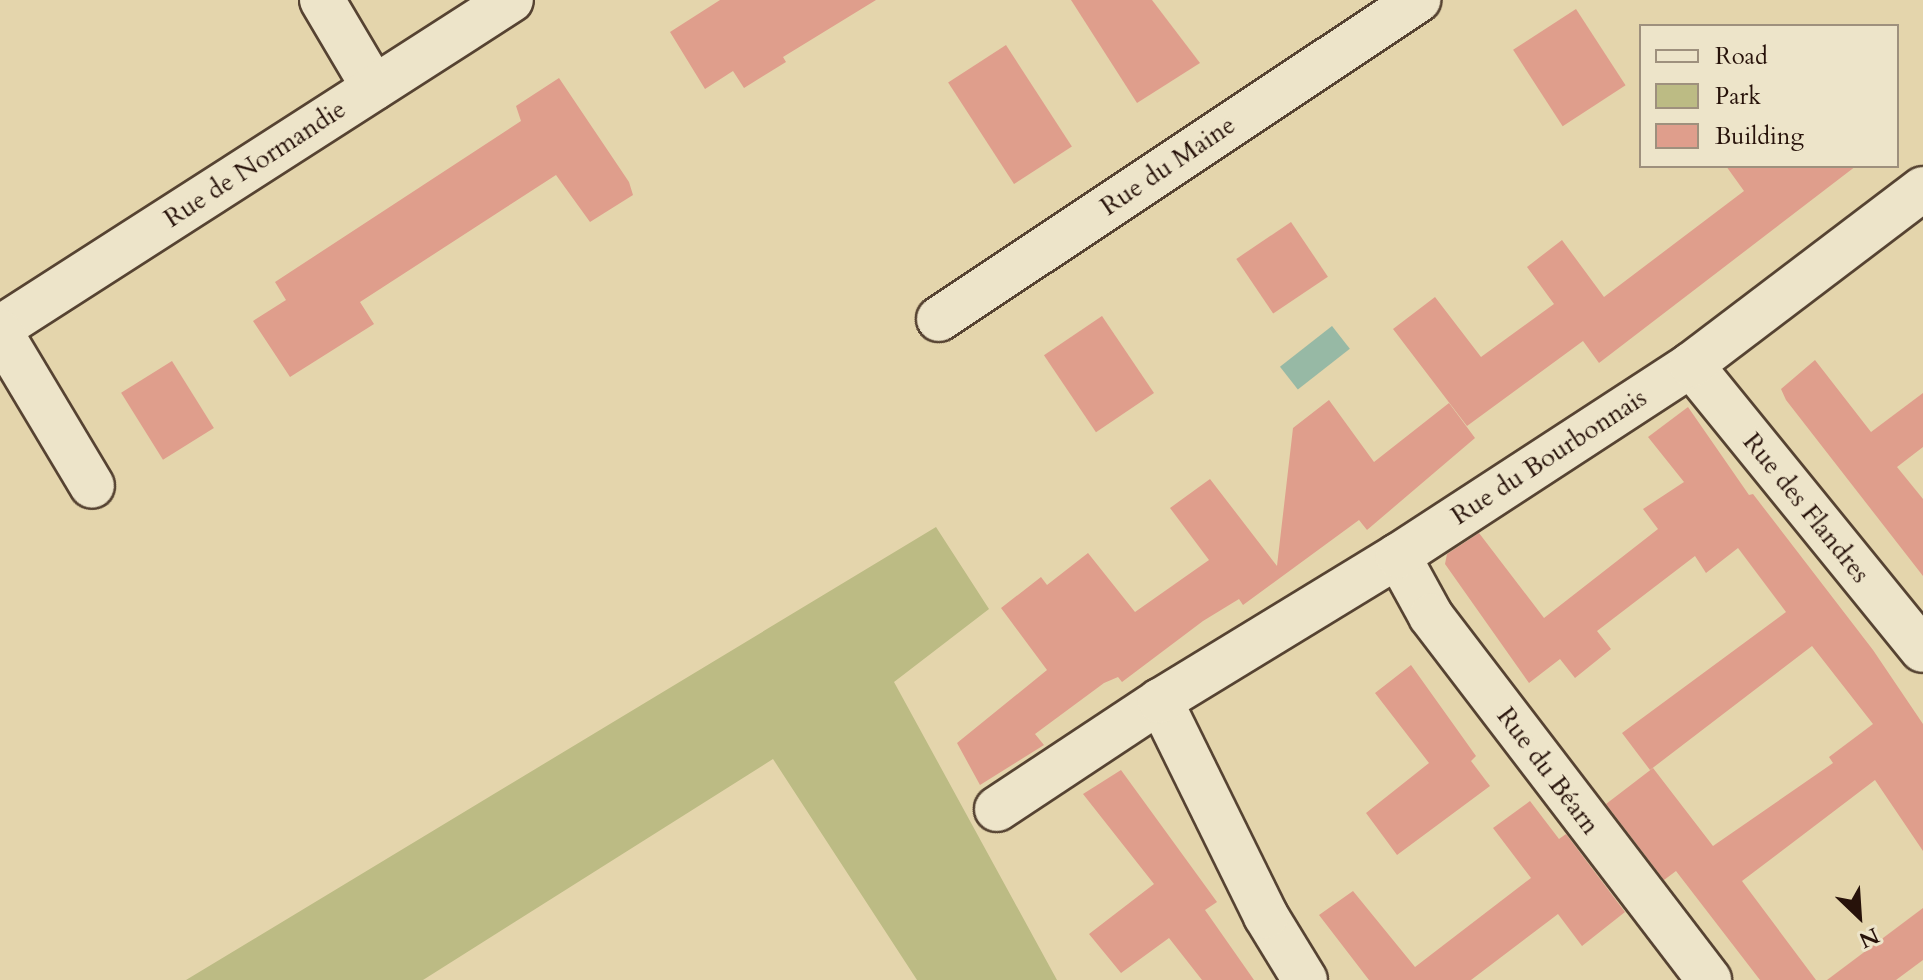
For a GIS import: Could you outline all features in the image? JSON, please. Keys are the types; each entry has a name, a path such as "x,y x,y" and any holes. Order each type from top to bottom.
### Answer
{"street":[{"path":"322,0 374,88"},
{"name":"Rue de Normandie","path":"92,486 0,330 511,0"},
{"name":"Rue du Maine","path":"939,319 1401,5"},
{"name":"Rue du Bourbonnais","path":"997,809 1160,701 1398,556 1691,365 1923,189"},
{"name":"Rue des Flandres","path":"1691,365 1923,650"},
{"name":"Rue du Béarn","path":"1398,556 1431,616 1709,980"},
{"path":"1160,701 1266,916 1305,980"}],"green space":[{"path":"936,527 989,609 894,682 1057,980 917,980 773,759 423,980 186,980"}],"shaded area":[{"path":"1332,326 1350,349 1298,389 1280,367"}],"building":[{"path":"720,0 876,0 783,57 786,62 744,88 733,71 705,89 670,32"},
{"path":"1071,0 1152,0 1200,63 1137,103"},
{"path":"1576,9 1626,85 1563,126 1513,50"},
{"path":"1006,45 1072,146 1014,184 948,83"},
{"path":"559,78 629,182 633,195 590,222 556,175 360,302 374,324 290,377 253,321 286,300 275,282 521,121 516,106"},
{"path":"1727,168 1853,168 1599,363 1583,341 1467,426 1393,329 1435,297 1481,357 1554,304 1527,267 1562,240 1604,297 1744,191"},
{"path":"1291,222 1328,277 1273,314 1236,259"},
{"path":"1102,316 1154,393 1096,432 1044,355"},
{"path":"1815,360 1871,432 1923,393 1923,447 1897,467 1923,499 1923,576 1786,400 1781,389"},
{"path":"172,361 214,428 163,460 121,393"},
{"path":"1329,400 1374,462 1449,403 1475,438 1367,530 1359,520 1243,605 1239,599 1203,621 1122,682 1118,677 1104,683 1035,734 1044,745 980,785 957,743 1047,670 1001,608 1041,577 1047,585 1088,553 1135,612 1209,560 1170,508 1210,479 1277,566 1293,428"},
{"path":"1688,407 1749,495 1753,494 1873,650 1923,724 1923,851 1875,780 1742,881 1816,980 1760,980 1676,871 1664,880 1606,804 1653,768 1713,846 1833,763 1829,757 1873,724 1812,646 1650,770 1622,733 1786,612 1738,548 1706,573 1695,556 1597,631 1611,649 1575,678 1560,659 1529,683 1445,564 1447,554 1479,533 1544,618 1658,529 1643,509 1684,482 1648,437"},
{"path":"1411,665 1476,756 1471,761 1490,786 1397,855 1366,813 1429,763 1375,693"},
{"path":"1121,770 1217,902 1205,910 1254,980 1202,980 1169,938 1121,973 1089,934 1154,884 1083,794"},
{"path":"1530,801 1559,839 1566,834 1625,912 1582,946 1558,914 1471,980 1369,980 1319,915 1353,891 1415,967 1531,878 1493,828"},
{"path":"1923,908 1923,960 1896,980 1827,980"}]}
